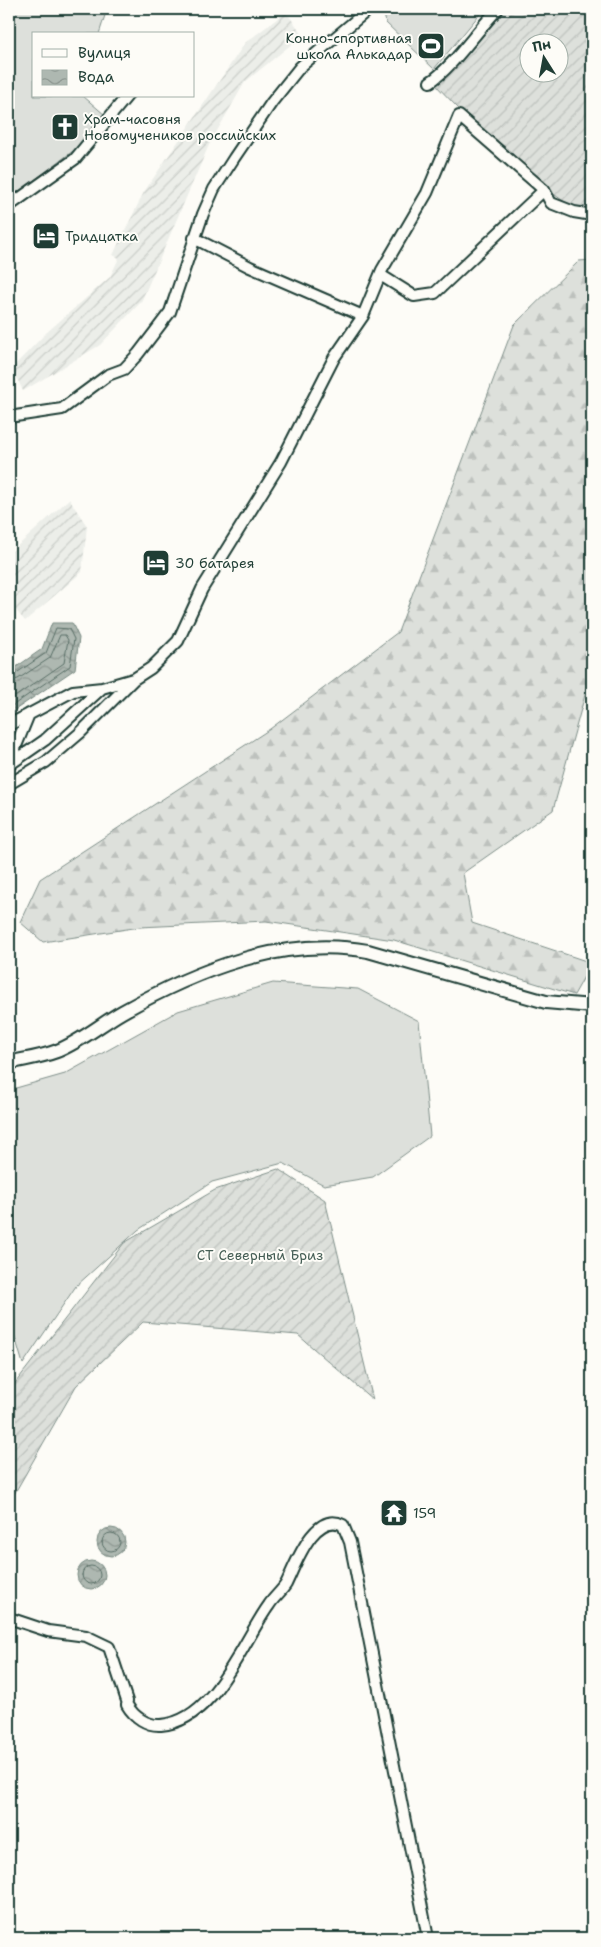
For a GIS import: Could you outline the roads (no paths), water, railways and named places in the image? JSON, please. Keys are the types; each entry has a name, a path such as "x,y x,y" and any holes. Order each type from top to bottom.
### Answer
{"main road":[{"path":"11,1062 61,1049 148,998 199,974 270,953 310,948 351,948 368,951 546,1002 592,1006"}],"street":[{"path":"9,417 62,409 106,376 124,369 170,312 186,272 194,238 214,189 272,102 300,67 369,9"},
{"path":"430,82 441,75 498,9"},
{"path":"9,206 74,159 88,145 125,98"},
{"path":"9,784 46,762 80,733 134,679 152,668 178,641 202,588 281,462 334,358 363,316 382,270 428,193 459,116 544,190 551,202 574,212 592,215"},
{"path":"382,276 414,296 435,293 544,190"},
{"path":"194,238 250,267 363,316"},
{"path":"9,724 73,691 102,688 134,679"},
{"path":"9,764 44,740 102,688"},
{"path":"9,764 29,714"},
{"path":"9,1618 48,1631 86,1636 109,1647 127,1703 141,1719 155,1725 166,1725 190,1717 212,1693 247,1643 269,1604 286,1584 299,1553 313,1535 327,1524 337,1523 343,1525 350,1542 428,1938"}],"water":[{"path":"52,623 72,623 79,638 75,669 9,714 9,669 12,670 42,649"},
{"path":"111,1528 121,1532 125,1542 121,1552 111,1556 101,1552 97,1542 101,1532"},
{"path":"91,1561 101,1565 105,1575 101,1585 91,1589 81,1585 77,1575 81,1565"}],"place":[{"name":"Конно-спортивная школа Алькадар","path":"431,46"},
{"name":"Храм-часовня Новомучеников российских","path":"65,127"},
{"name":"Тридцатка","path":"46,236"},
{"name":"30 батарея","path":"156,563"},
{"name":"159","path":"394,1513"}],"park label":[{"name":"СТ Северный Бриз","path":"260,1255"}]}
